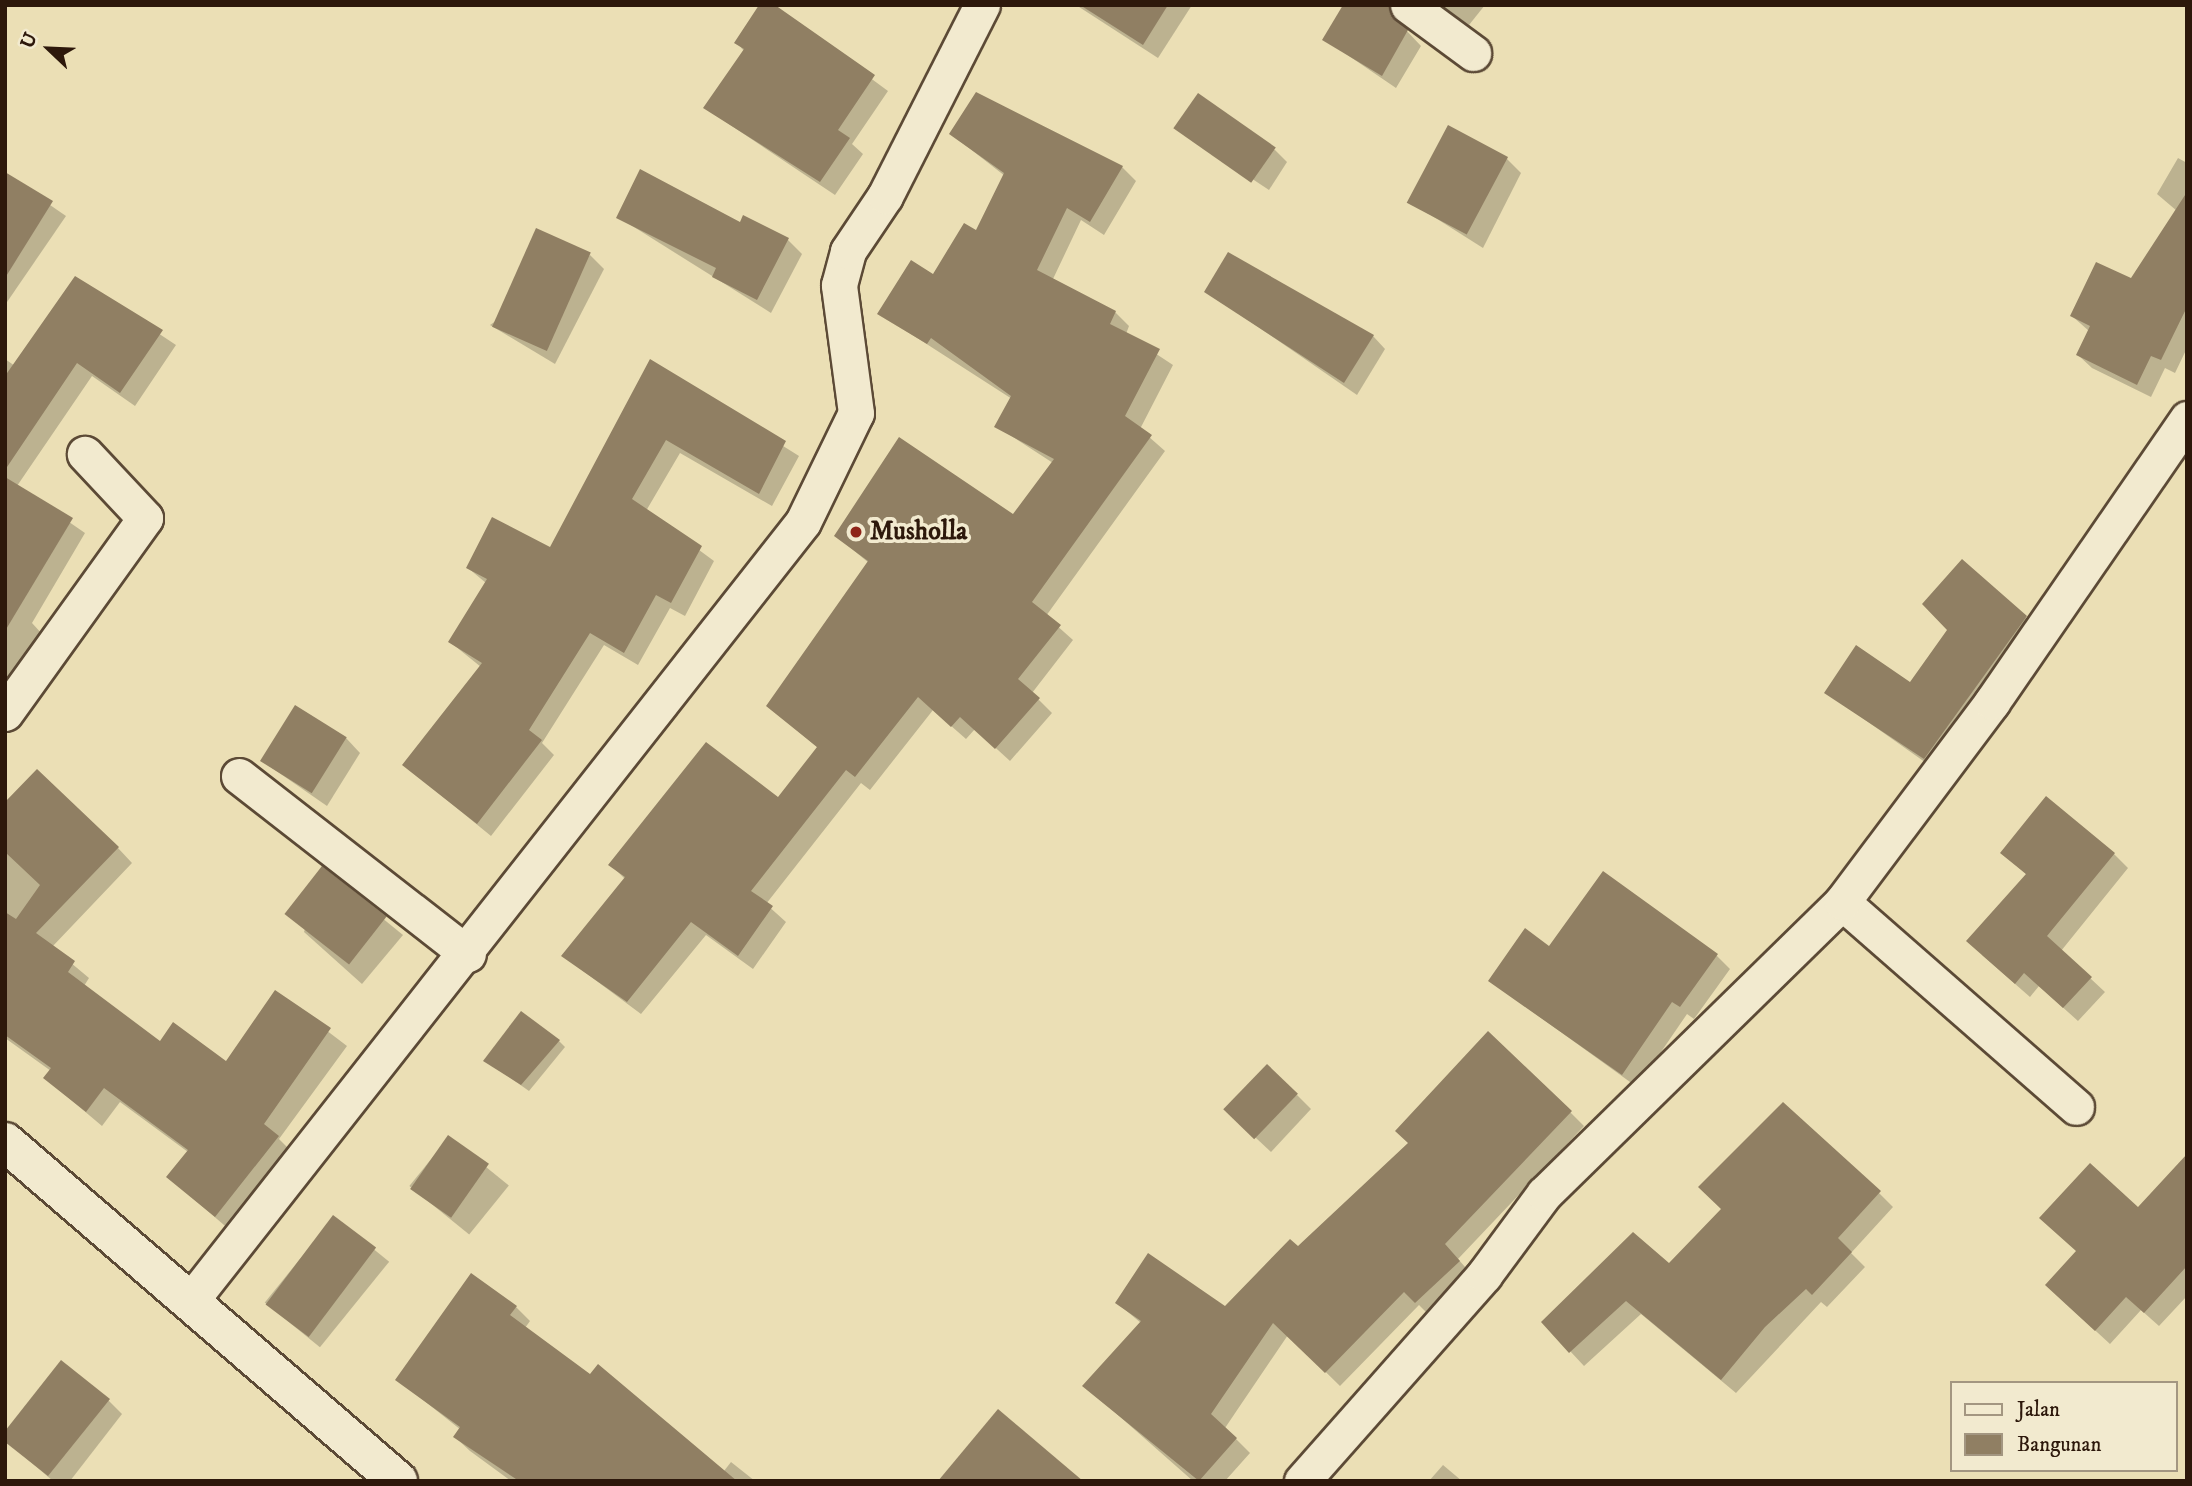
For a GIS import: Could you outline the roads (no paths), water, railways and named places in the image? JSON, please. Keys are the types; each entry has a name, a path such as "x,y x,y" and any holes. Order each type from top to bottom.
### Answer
{"street":[{"path":"192,1299 468,954 803,522 856,413 839,285 848,251 884,196 982,5"},
{"path":"1408,5 1473,53"},
{"path":"1302,1481 1484,1275 1544,1194 1842,902 1968,735 2187,418"},
{"path":"5,713 145,519 85,454"},
{"path":"239,776 468,954"},
{"path":"1842,902 2076,1107"},
{"path":"5,1142 192,1299 398,1481"}],"place":[{"name":"Musholla","path":"856,532"}]}
